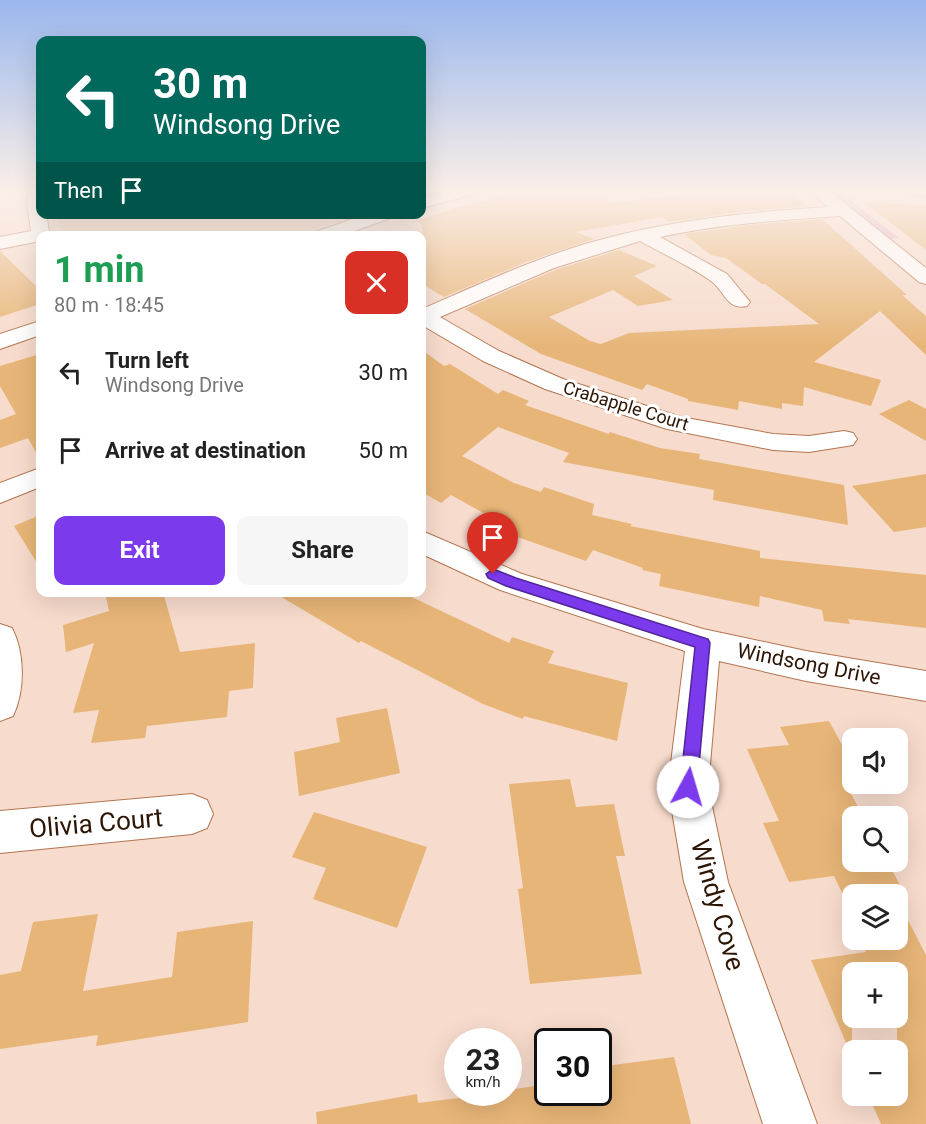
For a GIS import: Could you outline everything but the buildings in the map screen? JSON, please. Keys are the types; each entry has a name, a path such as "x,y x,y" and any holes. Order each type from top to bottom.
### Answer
{"street":[{"path":"426,314 566,256 620,242"},
{"path":"657,242 720,278 740,302"},
{"path":"882,242 926,278"},
{"name":"Crabapple Court","path":"426,318 491,356 554,384 676,424 774,442 809,444 844,439"},
{"path":"0,342 36,329"},
{"path":"0,494 36,479"},
{"name":"Windsong Drive","path":"426,544 511,582 702,643 806,666 926,686"},
{"path":"0,638 4,653 0,705"},
{"name":"Windy Cove","path":"702,643 688,787 706,882 790,1124"},
{"name":"Olivia Court","path":"0,832 192,814"}],"route":[{"path":"493,574 511,582 702,643 688,787"}]}
